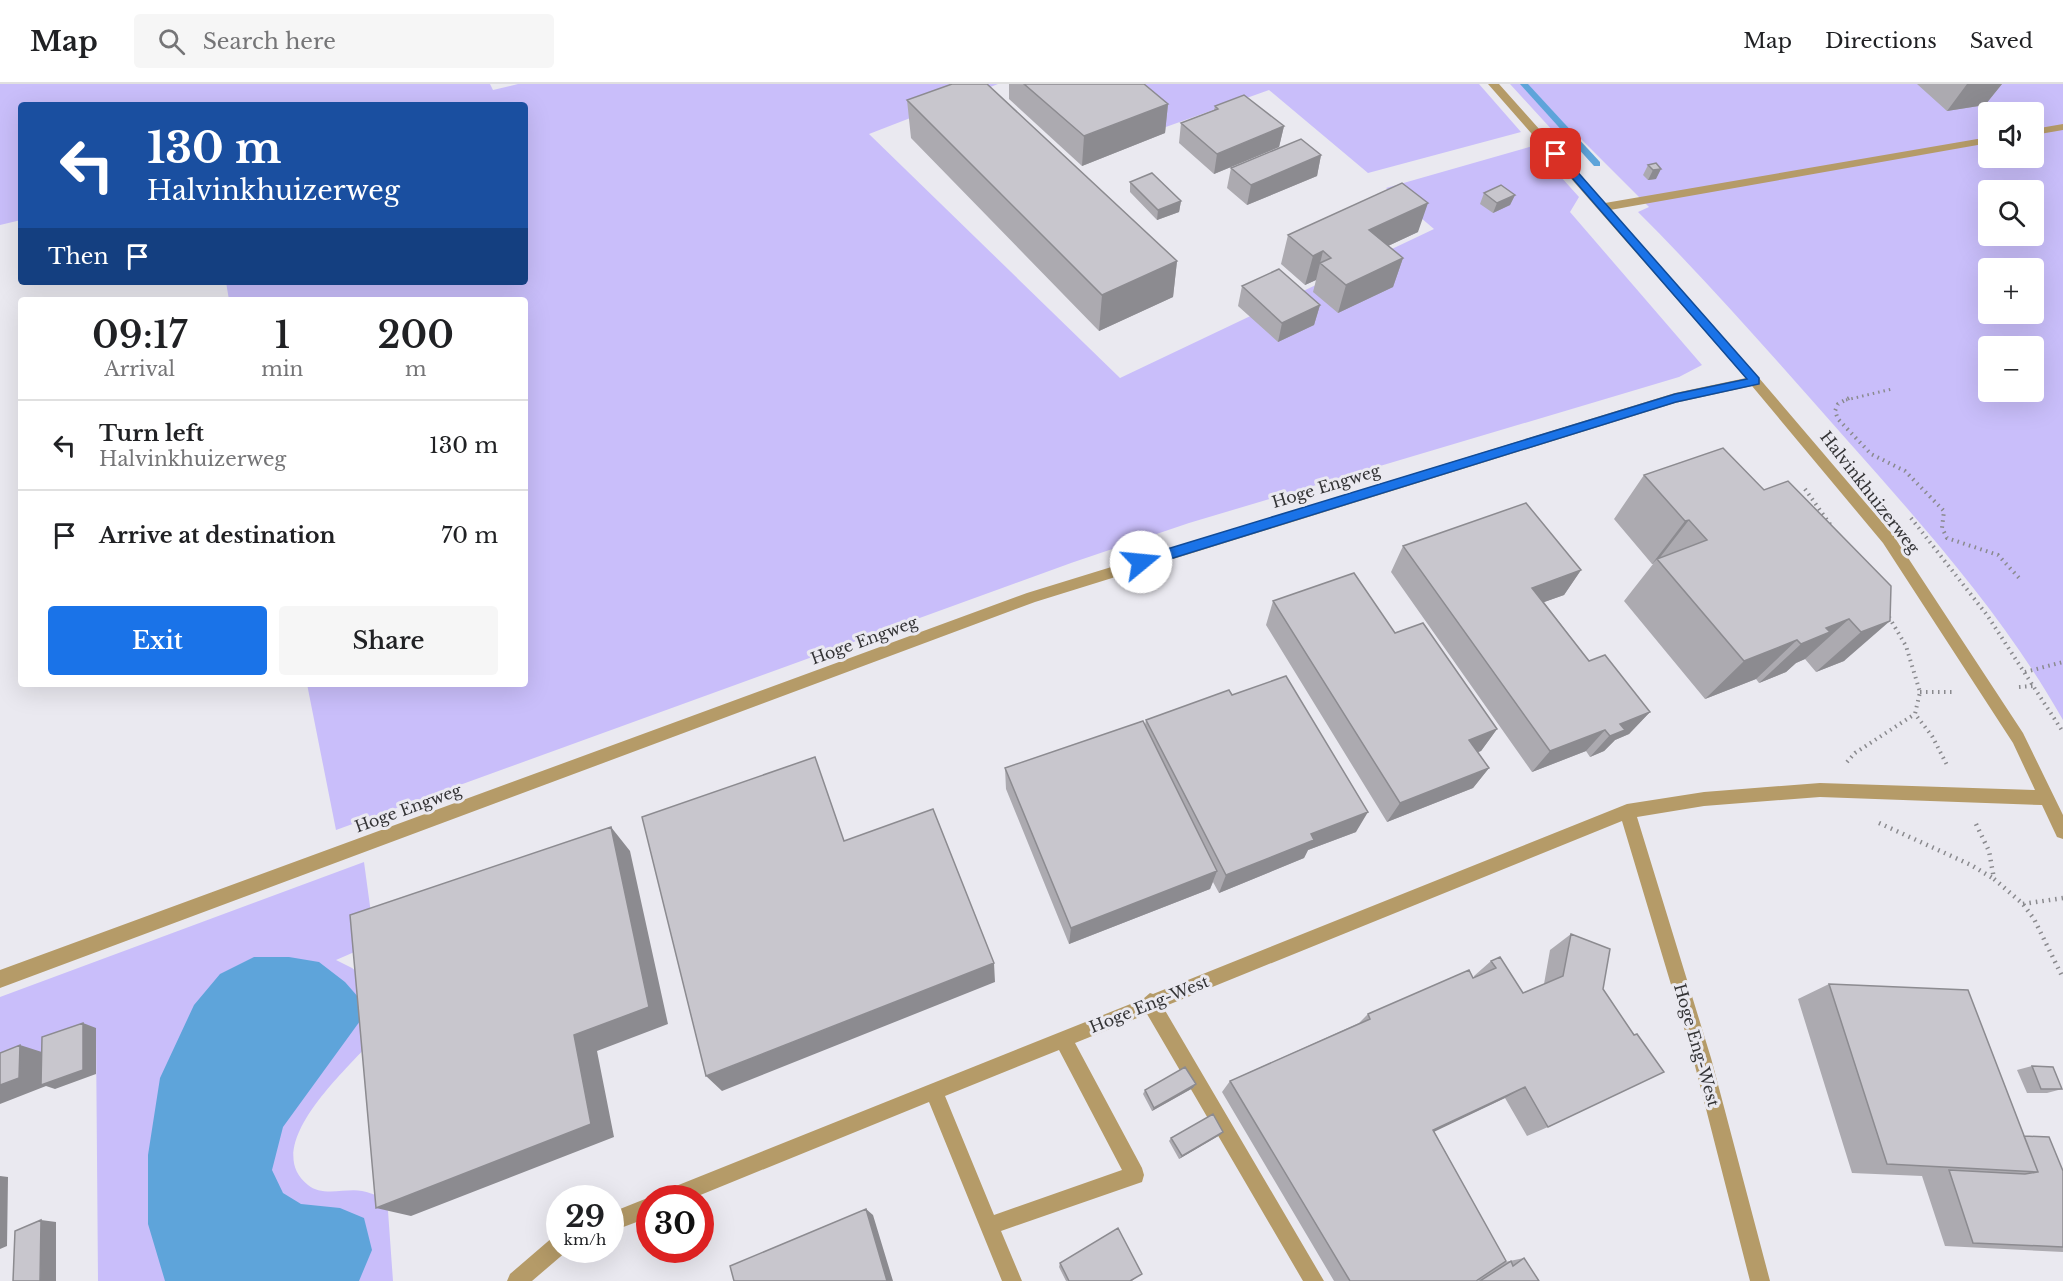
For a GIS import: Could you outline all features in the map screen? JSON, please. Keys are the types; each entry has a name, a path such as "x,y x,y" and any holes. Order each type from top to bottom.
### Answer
{"street":[{"name":"Halvinkhuizerweg","path":"1493,84 1604,207 1755,381 1888,540 2018,738 2063,832"},
{"path":"2044,130 2063,127"},
{"path":"1604,207 1978,142"},
{"name":"Hoge Engweg","path":"0,979 1032,597 1675,398 1755,381"},
{"name":"Hoge Eng-West","path":"703,1185 1150,1002 1627,812 1704,799 1820,790 2048,798"},
{"name":"Hoge Eng-West","path":"1627,812 1702,1058 1760,1281"},
{"path":"1150,1002 1314,1281"},
{"path":"989,1226 1135,1175 1063,1039"},
{"path":"934,1090 1012,1281"},
{"path":"517,1281 546,1256"}],"path":[{"path":"1892,389 1851,397 1838,404 1835,411 1838,419 1871,454 1905,471 1944,512 1941,532 1945,537 1950,541 1998,555 2019,579"},
{"path":"1798,480 1838,535"},
{"path":"1884,609 1906,646 1920,692 1915,714 1932,736 1989,851 1994,879 2023,904 2034,919 2063,978"},
{"path":"2025,672 2063,662"},
{"path":"2023,904 2063,898"}],"shaded area":[{"path":"0,84 490,84 493,90 518,84 998,84 869,134 1120,378 1434,229 1386,188 1533,146 1579,197 1570,212 1702,365 1679,377 1189,523 1071,563 336,830 308,687 528,687 528,297 228,297 226,285 528,285 528,102 18,102 18,221 0,225"},
{"path":"1113,84 1479,84 1521,132 1368,173 1269,90 1163,128"},
{"path":"1510,84 2063,84 2063,720 2016,645 1990,609 1906,506 1770,353 1638,212 1649,207 1581,139 1564,143"},
{"path":"364,862 375,943 336,960 364,977 365,1048 310,1113 299,1133 294,1152 296,1170 314,1189 320,1191 356,1190 380,1196 388,1211 393,1281 98,1281 96,1035 0,1071 0,997"}],"water":[{"path":"254,957 289,957 319,962 345,982 359,998 360,1021 283,1127 272,1170 283,1193 301,1204 340,1208 364,1218 372,1250 359,1281 165,1281 148,1224 148,1155 160,1078 194,1005 220,974"}],"building":[{"path":"952,84 987,84 1177,261 1102,295 907,100"},
{"path":"1024,84 1144,84 1168,104 1084,136"},
{"path":"1244,95 1284,126 1217,154 1181,123 1218,109 1215,106"},
{"path":"1301,139 1321,155 1251,185 1231,168"},
{"path":"1656,163 1661,169 1653,170 1648,165"},
{"path":"1152,173 1181,201 1158,210 1130,182"},
{"path":"1402,183 1428,203 1369,230 1403,258 1346,285 1320,263 1331,258 1323,251 1313,256 1288,235"},
{"path":"1501,185 1515,195 1497,203 1484,193"},
{"path":"1279,269 1320,305 1282,323 1242,286"},
{"path":"1723,448 1764,490 1788,481 1891,586 1890,621 1861,632 1849,619 1826,628 1830,632 1801,644 1797,640 1744,661 1657,559 1707,540 1689,520 1685,521 1644,475"},
{"path":"1526,503 1581,570 1532,588 1589,661 1605,655 1650,712 1620,724 1625,730 1610,736 1605,730 1550,751 1403,546"},
{"path":"1354,573 1395,633 1423,623 1497,729 1469,740 1489,768 1400,803 1273,601"},
{"path":"1286,676 1368,812 1311,834 1314,840 1226,875 1146,720 1229,690 1232,695"},
{"path":"1143,721 1217,871 1071,928 1005,768"},
{"path":"815,757 844,841 933,809 994,963 706,1076 642,817"},
{"path":"611,827 649,1007 574,1035 591,1124 376,1208 350,915"},
{"path":"1571,934 1610,949 1603,989 1634,1035 1637,1034 1664,1072 1548,1127 1525,1087 1433,1130 1506,1261 1476,1281 1350,1281 1230,1081 1370,1019 1368,1014 1469,970 1473,978 1496,968 1491,961 1500,957 1523,993 1563,976"},
{"path":"1829,984 1968,990 2038,1172 1887,1164"},
{"path":"83,1023 83,1070 41,1085 42,1037"},
{"path":"20,1045 19,1078 0,1085 0,1053"},
{"path":"2032,1066 2053,1067 2062,1089 2041,1089"},
{"path":"1185,1067 1196,1084 1154,1108 1145,1090"},
{"path":"1213,1114 1223,1132 1182,1156 1171,1138"},
{"path":"2024,1136 2049,1137 2063,1171 2063,1247 1973,1243 1949,1170 2025,1174 2038,1172"},
{"path":"866,1209 887,1281 734,1281 730,1266"},
{"path":"41,1220 40,1281 13,1281 15,1231"},
{"path":"1118,1228 1142,1274 1130,1281 1069,1281 1060,1263"},
{"path":"1524,1258 1539,1281 1480,1281 1511,1261 1513,1266"}],"waterway":[{"path":"1524,84 1597,164"}],"route":[{"path":"1141,562 1675,398 1755,381 1556,154"}]}
